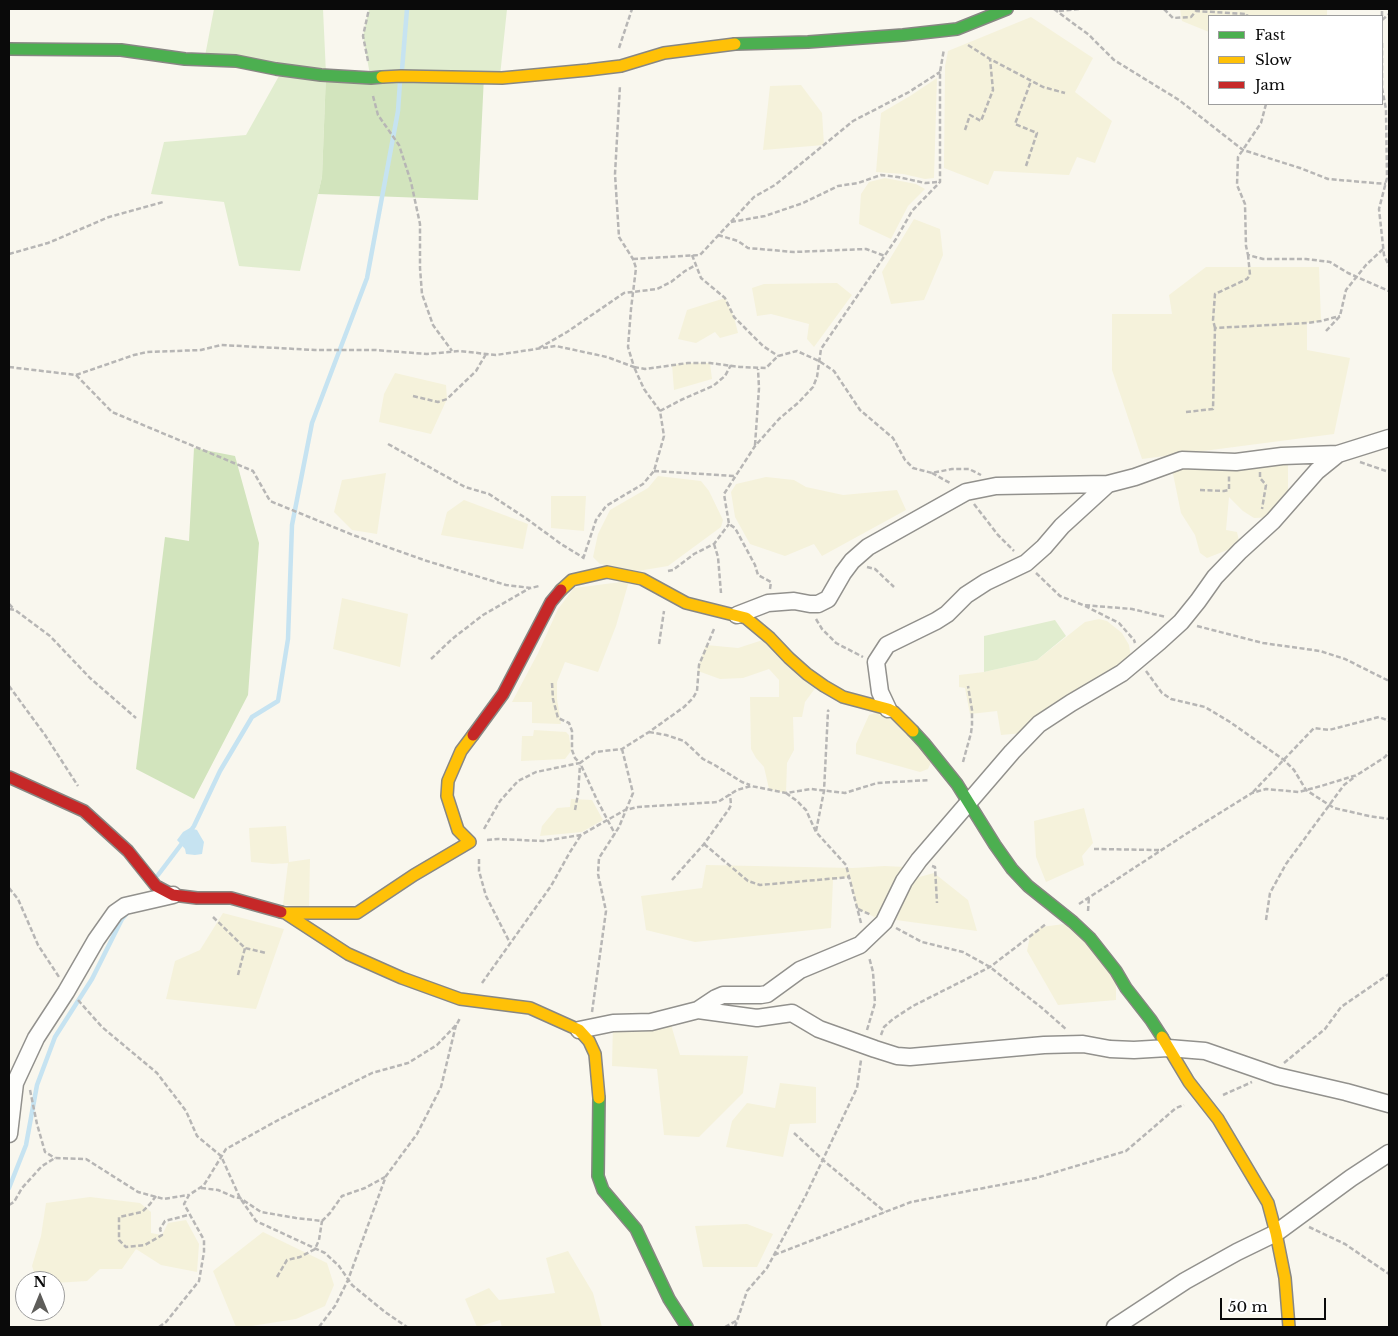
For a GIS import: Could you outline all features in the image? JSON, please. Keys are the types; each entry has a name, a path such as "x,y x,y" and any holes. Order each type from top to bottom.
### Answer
{"street":[{"path":"9,49 121,50 185,59 236,61 321,75 371,78 400,76 502,78 617,66 664,53 733,44 818,41 957,29 1007,9"},
{"path":"730,613 768,603 794,601 818,604 828,599 840,577 852,561 868,547 966,492 996,486 1108,484 1135,477 1182,460 1236,462 1282,456 1338,454 1389,438"},
{"path":"285,913 348,954 402,978 460,999 530,1008 584,1029 613,1023 651,1022 698,1010 723,995 767,994 800,970 860,946 884,922 904,881 919,860 1039,724 1122,673 1138,660 1180,622 1215,577 1273,521 1317,471 1338,454"},
{"path":"888,709 880,692 876,662 887,645 936,621 947,614 966,595 986,582 1026,563 1044,548 1062,526 1108,484"},
{"path":"9,1134 15,1083 36,1038 68,989 96,940 115,913 125,906 173,895 197,898 231,898 285,913 357,913 414,875 474,842 458,830 447,796 448,780 461,751 503,694 551,602 572,580 607,572 642,579 686,603 746,618 807,674 843,697 894,712 924,743 957,784 1012,869 1028,886 1090,938 1116,971 1126,988 1151,1020 1189,1082 1218,1119 1268,1203 1285,1278 1289,1327"},
{"path":"9,777 84,811 128,851 156,886 173,895"},
{"path":"698,1010 758,1018 792,1013 820,1029 897,1056 910,1057 1044,1045 1083,1044 1110,1049 1134,1050 1160,1047 1205,1051 1271,1074 1389,1104"},
{"path":"584,1029 595,1054 599,1089 598,1176 603,1190 636,1229 669,1299 687,1327"},
{"path":"1116,1327 1185,1282 1276,1233 1351,1178 1389,1153"}],"path":[{"path":"369,9 364,36 373,96 378,114 399,145 411,182 420,224 422,294 433,325 452,351"},
{"path":"572,580 584,558 596,520 606,506 643,484 654,471 664,436 660,411 644,389 634,367 628,347 636,268 620,237 616,181 617,66 632,9"},
{"path":"1054,9 1089,35 1114,60 1179,100 1244,150 1328,179 1386,184"},
{"path":"1059,11 1080,9"},
{"path":"1164,9 1173,18 1191,17 1196,11 1247,15"},
{"path":"666,572 673,570 694,554 714,544 729,524 724,494 734,476 755,446 779,419 813,387 817,377 821,349 885,256 912,210 940,182 940,72 944,45 947,39 957,29 962,41 990,59 1043,87 1065,93"},
{"path":"965,130 970,114 982,121 993,90 990,59"},
{"path":"633,259 700,255 754,197 788,175 833,136 853,121 909,92 940,72"},
{"path":"1026,166 1037,134 1015,124 1031,80"},
{"path":"1383,93 1386,109 1388,178 1379,209 1383,250 1389,266"},
{"path":"1186,412 1213,409 1215,328 1213,320 1215,294 1247,279 1250,274 1246,246 1245,204 1237,185 1238,157 1261,123 1266,105"},
{"path":"730,222 765,216 803,203 838,186 858,183 882,175 925,183 940,182"},
{"path":"9,254 48,243 109,217 164,202"},
{"path":"718,235 738,241 748,248 794,252 866,249 885,256"},
{"path":"1326,330 1340,316 1346,290 1366,265 1383,250"},
{"path":"692,255 701,278 724,298 734,317 763,346 778,356"},
{"path":"1248,255 1263,259 1306,259 1330,262 1357,277 1389,291"},
{"path":"537,349 567,332 624,293 658,289 671,282 685,270 696,265"},
{"path":"1215,328 1307,323 1340,316"},
{"path":"9,367 76,374 147,352 202,350 221,346 315,350 375,350 427,354 459,351 496,355 556,346 606,356 634,367 645,369 696,363 758,369 766,368 778,356 797,351 819,361 834,371 860,410 894,438 905,460 913,468 932,473 966,492 980,514 998,534 1060,596 1119,623 1134,640 1138,660 1162,693 1171,700 1205,708 1230,722 1284,760 1294,770 1306,790 1334,808 1389,819"},
{"path":"413,396 438,402 447,399 476,371 486,354"},
{"path":"660,411 713,386 725,376 731,365"},
{"path":"755,446 759,388 758,369"},
{"path":"76,374 112,412 253,471 270,501 353,535 427,561 506,585 531,588"},
{"path":"388,444 465,487 489,494 561,544 607,572"},
{"path":"1261,458 1260,478 1266,485 1262,510"},
{"path":"1200,490 1229,490 1229,462"},
{"path":"932,473 952,469 969,469 978,472 996,486"},
{"path":"654,471 734,476"},
{"path":"729,524 735,528 755,565 758,575 771,582 768,603"},
{"path":"510,942 486,896 474,842 500,801 518,781 536,772 580,763 595,752 622,749 684,707 692,698 697,691 699,665 710,636 730,613 714,544"},
{"path":"852,561 861,566 874,569 894,587"},
{"path":"430,659 483,615 531,588 540,586"},
{"path":"659,644 666,592"},
{"path":"9,604 50,636 90,678 136,718"},
{"path":"806,604 822,630 836,643 859,656 876,662"},
{"path":"1083,605 1150,612 1180,622 1263,643 1320,651 1345,659 1389,681"},
{"path":"9,609 15,610"},
{"path":"552,683 553,698 558,718 569,723 572,731 574,758 580,763 615,834"},
{"path":"9,686 45,735 78,787"},
{"path":"963,768 972,724 968,686"},
{"path":"816,832 824,791 828,711 843,697"},
{"path":"869,1047 884,1026 892,1019 913,1006 990,967 1041,927 1063,915 1160,850 1252,792 1314,728 1329,730 1379,717 1389,721"},
{"path":"649,732 684,741 703,759 751,786 786,792 811,790 845,793 877,783 928,780 957,784"},
{"path":"584,1029 606,911 598,874 599,858 615,834 633,794 622,749"},
{"path":"1266,920 1270,893 1286,864 1329,805 1344,786 1385,757 1389,752"},
{"path":"574,810 578,794 580,763"},
{"path":"1252,792 1266,790 1299,792 1357,775"},
{"path":"474,842 498,839 543,841 582,835 626,810 638,807 718,802 737,790 751,786"},
{"path":"735,1327 747,1291 767,1268 858,1088 869,1047 875,1003 873,972 846,865 816,832 806,810 786,792"},
{"path":"672,880 704,844 729,809 731,805 730,794"},
{"path":"319,1327 335,1306 348,1280 386,1176 417,1134 441,1087 457,1024 470,1000 551,886 582,835"},
{"path":"704,844 748,881 760,885 850,877"},
{"path":"1094,849 1160,850"},
{"path":"919,860 935,868 937,903"},
{"path":"9,888 18,899 38,945 68,989 102,1026 157,1073 186,1111 197,1136 221,1156 240,1198 256,1221 325,1253 339,1266 352,1285 407,1327"},
{"path":"197,898 225,930 245,948 266,953"},
{"path":"857,908 922,942 963,952 990,967 1042,1008 1083,1044"},
{"path":"238,975 245,948"},
{"path":"774,1254 911,1202 1036,1178 1126,1151 1176,1108 1202,1099 1226,1095 1271,1074 1325,1029 1341,1007 1389,974"},
{"path":"159,1327 166,1322 199,1281 204,1240 184,1204 189,1195 204,1185 226,1149 296,1110 372,1073 408,1063 436,1045 457,1024"},
{"path":"30,1088 44,1152 55,1158 86,1159 138,1192 164,1198 189,1195"},
{"path":"794,1133 885,1212"},
{"path":"9,1205 14,1202 22,1188 42,1166 55,1158"},
{"path":"277,1276 287,1260 300,1257 315,1249 320,1240 322,1221 342,1196 365,1188 386,1176"},
{"path":"199,1188 218,1190 240,1198 261,1212 322,1221"},
{"path":"156,1196 142,1212 119,1217 118,1240 126,1247 144,1245 162,1235 160,1229 165,1221 188,1215"},
{"path":"1295,1220 1345,1244 1389,1274"},
{"path":"725,1327 737,1321"}],"shaded area":[{"path":"1180,9 1327,9 1327,15 1208,15 1208,32 1182,21"},
{"path":"1031,17 1093,58 1075,92 1112,121 1095,163 1077,157 1069,175 994,171 988,185 944,168 945,66 948,51"},
{"path":"937,78 934,178 925,179 903,174 876,172 881,113"},
{"path":"801,85 822,113 824,145 763,150 770,86"},
{"path":"885,178 916,184 925,189 908,206 891,239 859,224 861,194 869,182"},
{"path":"914,219 940,229 943,255 924,300 891,304 882,272"},
{"path":"1206,267 1319,267 1321,321 1307,323 1307,350 1350,358 1334,434 1142,459 1112,370 1112,314 1172,314 1169,295"},
{"path":"837,283 852,295 814,347 807,339 809,324 771,314 757,316 752,288 764,284"},
{"path":"725,298 734,317 738,333 720,338 715,332 696,343 678,339 687,310"},
{"path":"710,363 712,379 674,390 672,365"},
{"path":"395,373 446,385 447,399 431,434 379,422 384,394"},
{"path":"1288,460 1288,501 1275,517 1254,518 1243,511 1229,497 1226,530 1237,532 1240,545 1207,558 1200,553 1195,535 1181,513 1172,469 1190,463"},
{"path":"386,473 377,534 352,530 334,512 342,480"},
{"path":"658,476 701,481 709,491 723,520 721,527 668,566 638,571 600,564 593,557 598,534 610,510 648,488"},
{"path":"766,477 794,480 806,487 843,495 897,490 906,510 822,556 814,544 785,556 750,544 735,517 731,492 736,484"},
{"path":"551,496 586,496 584,531 551,528"},
{"path":"464,500 528,524 523,549 441,535 447,512"},
{"path":"629,581 616,626 598,672 565,662 557,682 557,699 561,724 532,723 532,702 512,702 538,653 558,609 574,588"},
{"path":"342,598 408,614 400,667 333,649"},
{"path":"1099,619 1107,621 1122,633 1129,645 1131,658 1023,733 1001,735 997,711 970,714 965,688 959,687 959,675 984,672 1037,660 1085,622"},
{"path":"769,638 819,683 805,702 802,717 793,717 794,750 787,763 786,793 769,789 764,767 751,749 750,697 779,697 779,680 769,669 743,678 720,679 698,671 706,645 738,648"},
{"path":"883,711 933,758 928,769 920,772 856,754 856,744 869,715"},
{"path":"534,730 566,732 569,735 571,751 565,759 521,761 522,736 533,736"},
{"path":"571,799 592,800 603,820 582,832 540,836 542,826 557,808 570,807"},
{"path":"1084,808 1093,843 1082,856 1084,865 1046,882 1036,857 1034,821"},
{"path":"286,826 289,862 310,859 309,907 283,905 288,863 251,862 249,828"},
{"path":"706,865 853,868 905,867 878,919 857,908 850,877 833,879 831,928 695,942 646,930 641,896 702,888"},
{"path":"934,873 968,900 977,931 896,920 912,879"},
{"path":"223,913 284,929 256,1009 166,999 175,961 200,950"},
{"path":"1072,923 1116,972 1116,1000 1058,1005 1027,951 1030,936 1041,927"},
{"path":"669,1018 680,1055 748,1056 743,1093 699,1137 664,1135 657,1069 612,1066 613,1023"},
{"path":"780,1083 816,1087 816,1123 790,1124 783,1157 726,1147 732,1121 747,1103 775,1108"},
{"path":"90,1197 140,1203 151,1212 151,1233 162,1235 168,1223 186,1220 199,1244 197,1272 161,1265 136,1249 122,1269 100,1269 87,1281 65,1282 65,1271 34,1271 32,1266 41,1236 46,1203"},
{"path":"747,1224 773,1234 757,1267 703,1267 695,1226"},
{"path":"263,1232 327,1263 334,1285 325,1306 296,1319 236,1327 213,1271"},
{"path":"568,1251 593,1293 602,1327 502,1327 500,1320 477,1327 465,1299 489,1288 499,1300 555,1293 546,1258"}],"green space":[{"path":"214,9 323,9 326,74 322,177 300,271 239,266 224,202 151,194 164,142 246,135 284,67 205,56"},
{"path":"369,9 507,9 500,76 370,75 363,36"},
{"path":"326,74 484,76 478,200 318,194 322,177"},
{"path":"194,448 235,456 259,543 248,695 194,799 136,769 165,537 189,541"},
{"path":"1055,620 1066,636 1037,660 984,672 984,636"}],"water":[{"path":"190,828 197,830 204,842 202,854 186,854 185,849 177,840 183,832"}],"waterway":[{"path":"402,70 407,9"},
{"path":"189,833 220,771 252,717 278,701 288,639 292,525 312,423 367,278 398,111 400,82"},
{"path":"158,875 183,842"},
{"path":"9,1188 26,1145 37,1085 55,1037 92,979 122,919 128,912"}],"traffic: fast":[{"path":"735,44 808,42 957,29 1007,9"},
{"path":"9,49 121,50 185,59 236,61 321,75 382,77"},
{"path":"913,731 957,784 1012,869 1028,886 1090,938 1116,971 1126,988 1162,1037"},
{"path":"599,1098 598,1176 603,1190 636,1229 669,1299 687,1327"}],"traffic: slow":[{"path":"382,77 502,78 588,70 621,66 664,53 735,44"},
{"path":"561,590 572,580 607,572 642,579 686,603 746,618 807,674 824,686 843,697 894,712 913,731"},
{"path":"285,913 357,913 414,875 470,842 458,830 447,796 448,781 461,751 473,735"},
{"path":"281,912 348,954 402,978 460,999 530,1008 579,1030 589,1041 595,1054 599,1098"},
{"path":"1162,1037 1189,1082 1218,1119 1268,1203 1285,1278 1289,1327"}],"traffic: jam":[{"path":"473,735 503,694 551,602 561,590"},
{"path":"9,777 84,811 128,851 156,886 173,895 197,898 231,898 281,912"}]}
